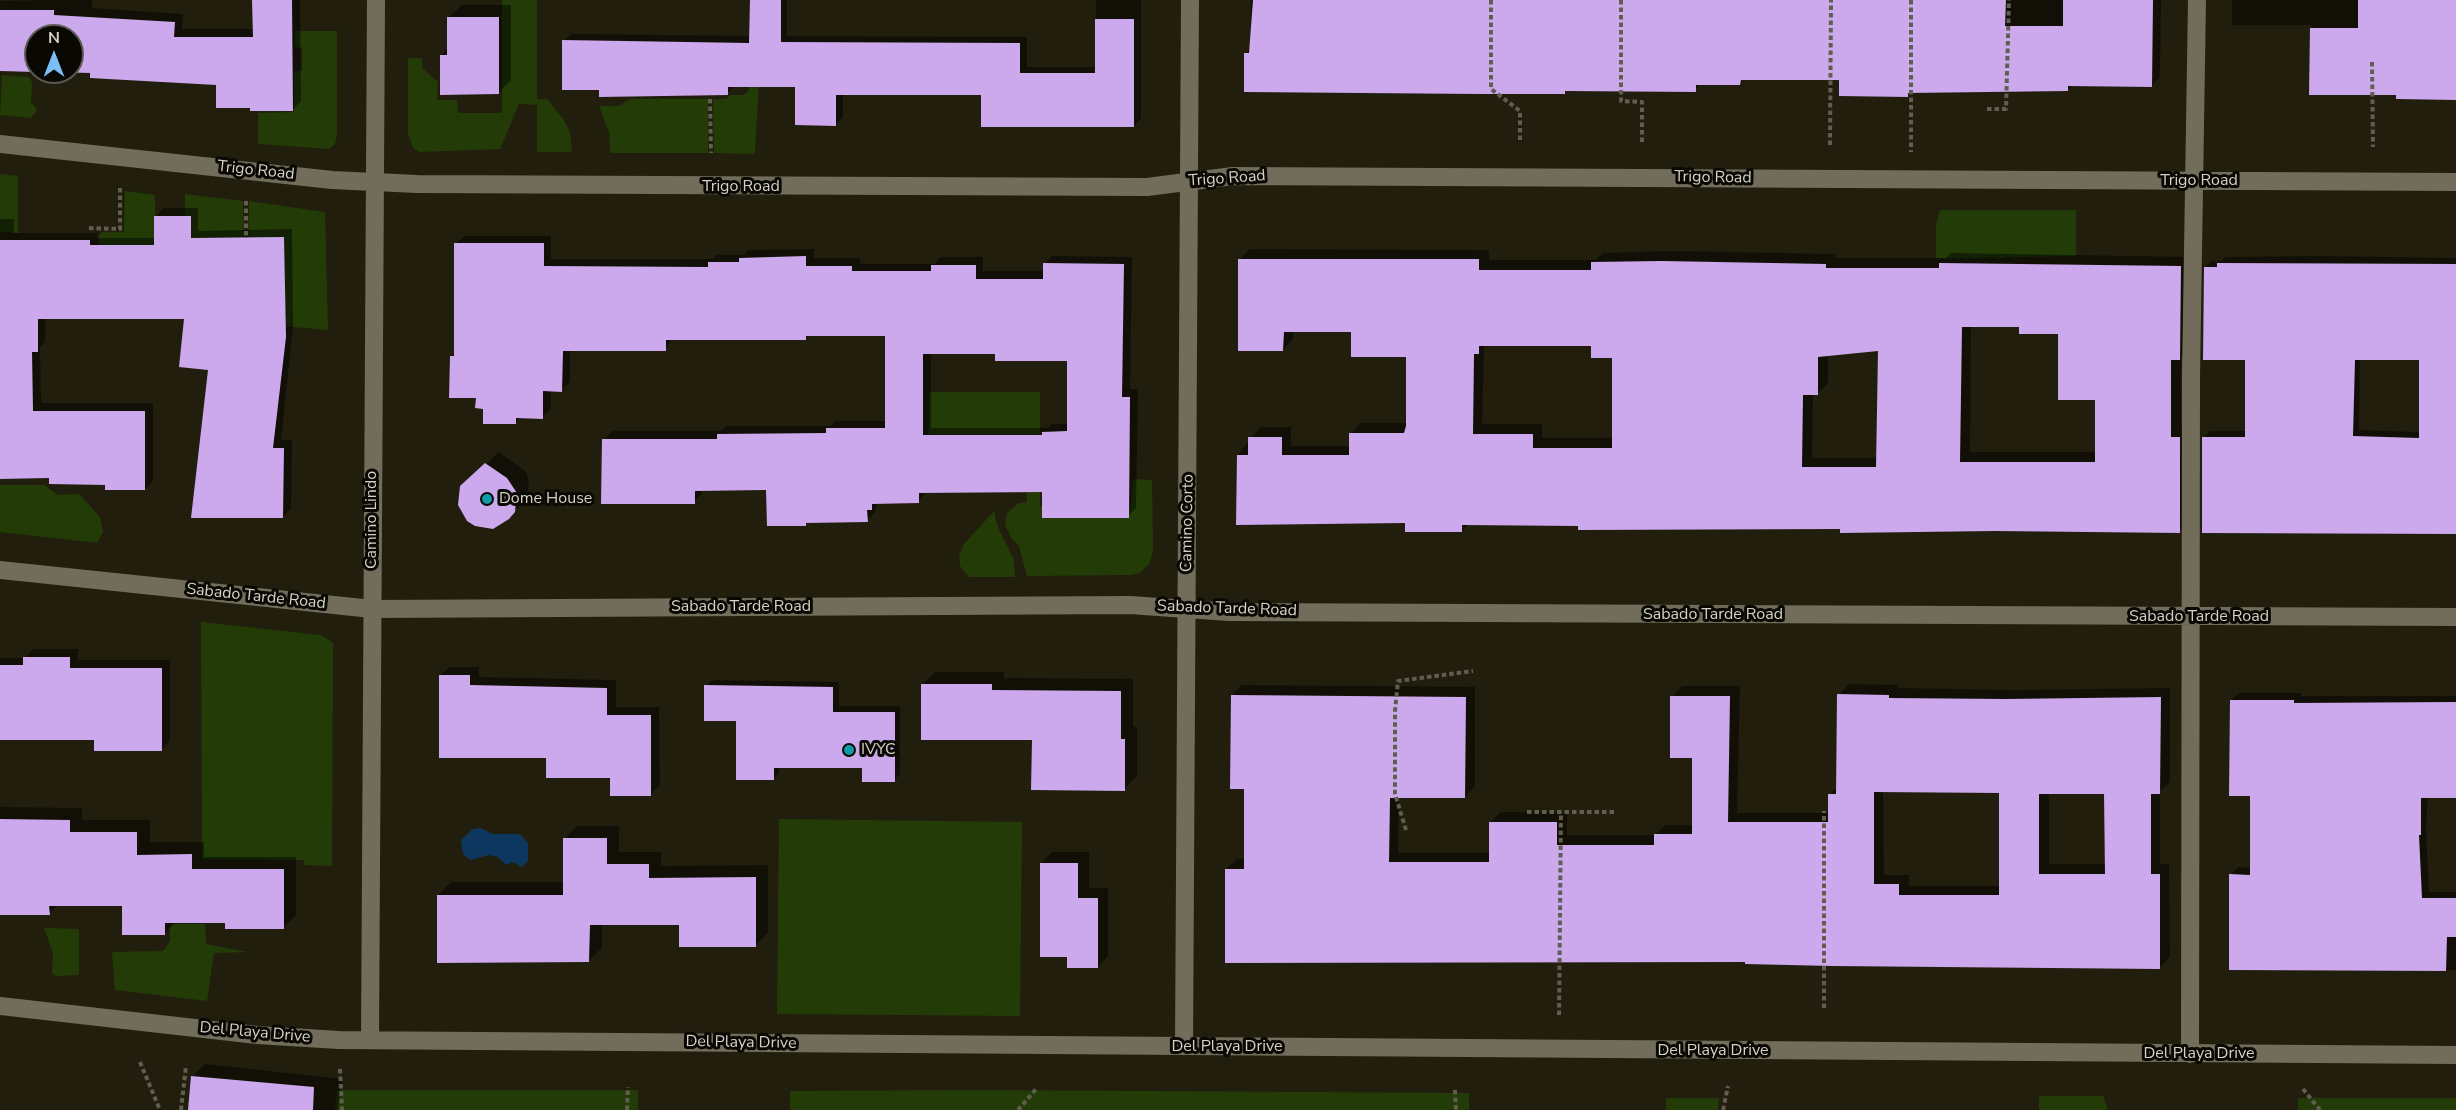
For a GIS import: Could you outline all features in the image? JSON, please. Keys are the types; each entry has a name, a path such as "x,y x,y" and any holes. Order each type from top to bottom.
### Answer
{"street":[{"name":"Camino Lindo","path":"370,1040 376,0"},
{"name":"Camino Corto","path":"1184,1046 1191,181 1190,0"},
{"path":"2190,1054 2191,376 2196,181 2197,0"},
{"name":"Trigo Road","path":"0,144 374,182 560,186 1147,187 1233,176 2456,182"},
{"name":"Sabado Tarde Road","path":"0,570 372,609 1068,605 1187,608 1229,612 2456,617"},
{"name":"Del Playa Drive","path":"0,1006 257,1035 370,1040 2456,1054"}],"path":[{"path":"1491,0 1491,89 1520,111 1520,142"},
{"path":"1621,0 1621,100 1642,102 1642,143"},
{"path":"1830,145 1831,0"},
{"path":"1911,0 1911,179"},
{"path":"1987,110 2006,110 2009,0"},
{"path":"2372,63 2373,147"},
{"path":"710,99 711,153"},
{"path":"89,228 120,229 120,187"},
{"path":"246,201 246,236"},
{"path":"1406,830 1395,794 1395,711 1398,681 1473,671"},
{"path":"1527,812 1614,812"},
{"path":"1559,1015 1561,812"},
{"path":"1824,812 1824,1008"},
{"path":"140,1062 160,1110"},
{"path":"181,1110 186,1066"},
{"path":"340,1084 342,1110"},
{"path":"1724,1110 1728,1086"},
{"path":"627,1110 628,1087"},
{"path":"1018,1110 1036,1088"},
{"path":"1455,1089 1455,1110"},
{"path":"2303,1089 2320,1110"}],"green space":[{"path":"502,0 537,0 537,99 547,99 564,120 570,132 572,152 537,152 537,105 519,104 500,149 420,152 413,148 408,134 408,58 422,58 422,68 438,82 437,100 457,100 458,113 502,113"},
{"path":"295,31 337,31 337,135 335,144 329,149 258,144 258,113 294,112 294,71 302,70 302,48 295,47"},
{"path":"749,63 760,63 755,154 714,153 713,99 726,99 730,95 743,95 749,91"},
{"path":"2,75 24,77 24,84 32,84 31,102 37,110 31,118 0,115"},
{"path":"631,99 708,99 708,153 610,153 609,132 599,106 619,106"},
{"path":"0,174 18,176 18,233 0,232"},
{"path":"125,191 155,195 155,249 99,249 99,235 103,232 124,232"},
{"path":"185,194 243,201 244,242 185,243"},
{"path":"249,201 325,212 328,330 283,326 248,241"},
{"path":"1940,210 2076,210 2076,256 1936,259 1936,225"},
{"path":"929,392 1040,392 1040,506 1131,506 1132,479 1152,480 1153,550 1150,563 1141,572 1131,575 1027,576 1019,546 1012,539 1005,525 1007,513 1019,503 1027,502 1026,436 929,436"},
{"path":"0,485 44,485 58,495 79,494 100,517 103,532 97,543 0,532"},
{"path":"994,511 997,525 1014,560 1015,577 969,577 960,566 959,555 964,544"},
{"path":"201,622 321,635 333,643 332,866 304,865 304,860 202,859"},
{"path":"779,819 1022,822 1020,1016 777,1014"},
{"path":"170,924 205,924 206,944 247,952 214,953 207,1001 115,990 112,952 163,951 170,941"},
{"path":"44,928 79,929 79,975 56,976 52,973 53,953"},
{"path":"337,1090 638,1090 638,1110 335,1110"},
{"path":"790,1091 1469,1093 1469,1110 790,1110"},
{"path":"2039,1096 2103,1096 2108,1110 2039,1110"},
{"path":"1666,1098 1719,1098 1718,1110 1666,1110"},
{"path":"2298,1098 2456,1098 2456,1110 2298,1110"}],"water":[{"path":"480,828 493,834 520,834 528,843 528,861 522,867 513,862 506,865 498,857 489,855 470,860 463,854 461,840 473,829"}],"building":[{"path":"252,0 292,0 293,111 216,108 216,85 90,78 90,73 84,73 84,24 24,24 24,72 0,71 0,10 54,10 54,15 175,22 174,37 253,37"},
{"path":"750,0 781,0 781,42 1020,43 1020,73 1095,73 1095,19 1134,19 1134,127 981,127 981,95 836,95 836,126 795,125 795,87 728,87 728,95 599,97 599,90 562,90 562,40 749,43"},
{"path":"1253,0 2006,0 2005,26 2063,26 2063,0 2153,0 2152,87 2068,86 2068,91 1908,93 1908,97 1839,96 1839,80 1741,80 1740,85 1696,85 1696,92 1565,91 1565,94 1479,94 1244,92 1244,53 1249,53"},
{"path":"2358,0 2456,0 2456,100 2396,99 2396,95 2309,95 2310,28 2358,28"},
{"path":"447,17 499,17 499,94 440,95 440,55 447,55"},
{"path":"154,216 191,216 191,238 284,237 286,337 273,448 284,448 283,518 191,518 208,370 179,367 184,319 38,319 38,352 32,352 33,411 145,411 145,490 105,490 105,485 49,484 49,478 0,479 0,240 90,240 90,245 154,245"},
{"path":"454,243 544,243 544,266 708,267 708,262 739,262 739,258 806,256 806,266 852,266 852,271 931,271 931,265 976,265 976,279 1043,279 1043,263 1124,264 1122,397 1130,397 1129,518 1042,518 1042,492 919,493 919,503 872,504 872,510 867,510 868,522 806,523 806,526 767,526 766,490 695,491 695,504 601,504 602,439 717,439 717,434 826,433 826,428 885,428 885,336 806,336 806,340 666,340 666,351 563,351 562,392 543,391 543,419 516,418 516,424 483,424 483,409 475,408 476,398 449,398 450,356 454,356","holes":["923,354 995,354 995,361 1067,361 1067,431 1042,432 1042,435 923,435"]},
{"path":"1238,259 1479,259 1479,270 1591,270 1591,262 1662,261 1826,264 1826,268 1939,268 1939,263 2181,266 2180,360 2171,360 2171,437 2180,437 2180,533 1995,531 1840,533 1840,529 1578,530 1578,526 1462,525 1462,532 1405,532 1405,523 1236,525 1237,455 1248,455 1248,437 1282,437 1282,455 1349,455 1349,433 1404,433 1406,426 1406,357 1351,357 1351,332 1284,332 1283,351 1238,351","holes":["1962,327 2019,327 2019,334 2058,334 2058,400 2095,400 2095,462 1960,462","1479,346 1591,346 1591,358 1612,358 1612,448 1533,448 1533,434 1473,434 1474,354 1479,354","1878,351 1876,467 1802,467 1803,395 1818,395 1818,357"]},
{"path":"2217,263 2456,264 2456,534 2202,533 2202,437 2245,437 2245,360 2203,360 2204,267 2217,267","holes":["2355,360 2419,360 2419,438 2353,436"]},
{"name":"Dome House","path":"485,463 507,478 517,493 515,512 509,519 493,529 475,526 467,521 458,505 460,486"},
{"path":"23,657 70,657 70,668 162,668 162,751 94,751 94,740 0,740 0,665 23,665"},
{"path":"439,675 470,675 470,685 607,688 607,715 651,715 651,796 610,796 610,778 546,778 546,758 439,758"},
{"path":"921,684 992,684 992,690 1121,691 1121,739 1125,739 1125,791 1031,790 1032,740 921,740"},
{"path":"704,685 833,687 833,712 895,712 895,782 862,782 862,768 774,768 774,780 736,780 736,721 704,721"},
{"path":"1837,694 1889,695 1889,698 2161,697 2160,794 2151,794 2151,874 2160,874 2160,969 1832,966 1745,964 1745,962 1225,963 1225,869 1244,869 1244,789 1230,789 1231,695 1466,697 1465,798 1390,798 1389,862 1489,862 1489,822 1557,822 1557,845 1654,845 1654,834 1692,834 1692,758 1670,758 1670,696 1730,696 1728,822 1828,822 1828,794 1836,794","holes":["1874,792 1999,793 1999,895 1899,895 1899,884 1874,884","2039,794 2104,794 2105,874 2039,874"]},
{"path":"2230,700 2294,700 2294,703 2456,702 2456,798 2421,798 2421,835 2419,835 2422,898 2456,898 2456,937 2447,937 2446,971 2229,970 2229,874 2250,875 2250,796 2229,796"},
{"path":"0,819 70,820 70,832 137,832 137,855 192,854 192,869 284,869 284,929 225,929 225,923 165,923 165,935 122,935 122,906 49,906 50,915 0,915"},
{"path":"563,838 607,838 607,864 649,864 649,878 756,877 756,947 679,947 679,925 590,925 589,962 437,963 437,895 563,895"},
{"path":"1040,863 1078,863 1078,898 1098,898 1098,968 1067,968 1067,957 1040,957"},
{"path":"191,1076 314,1087 313,1110 188,1110"}],"place":[{"name":"Dome House","path":"487,499"},
{"name":"IVYC","path":"849,750"}]}
